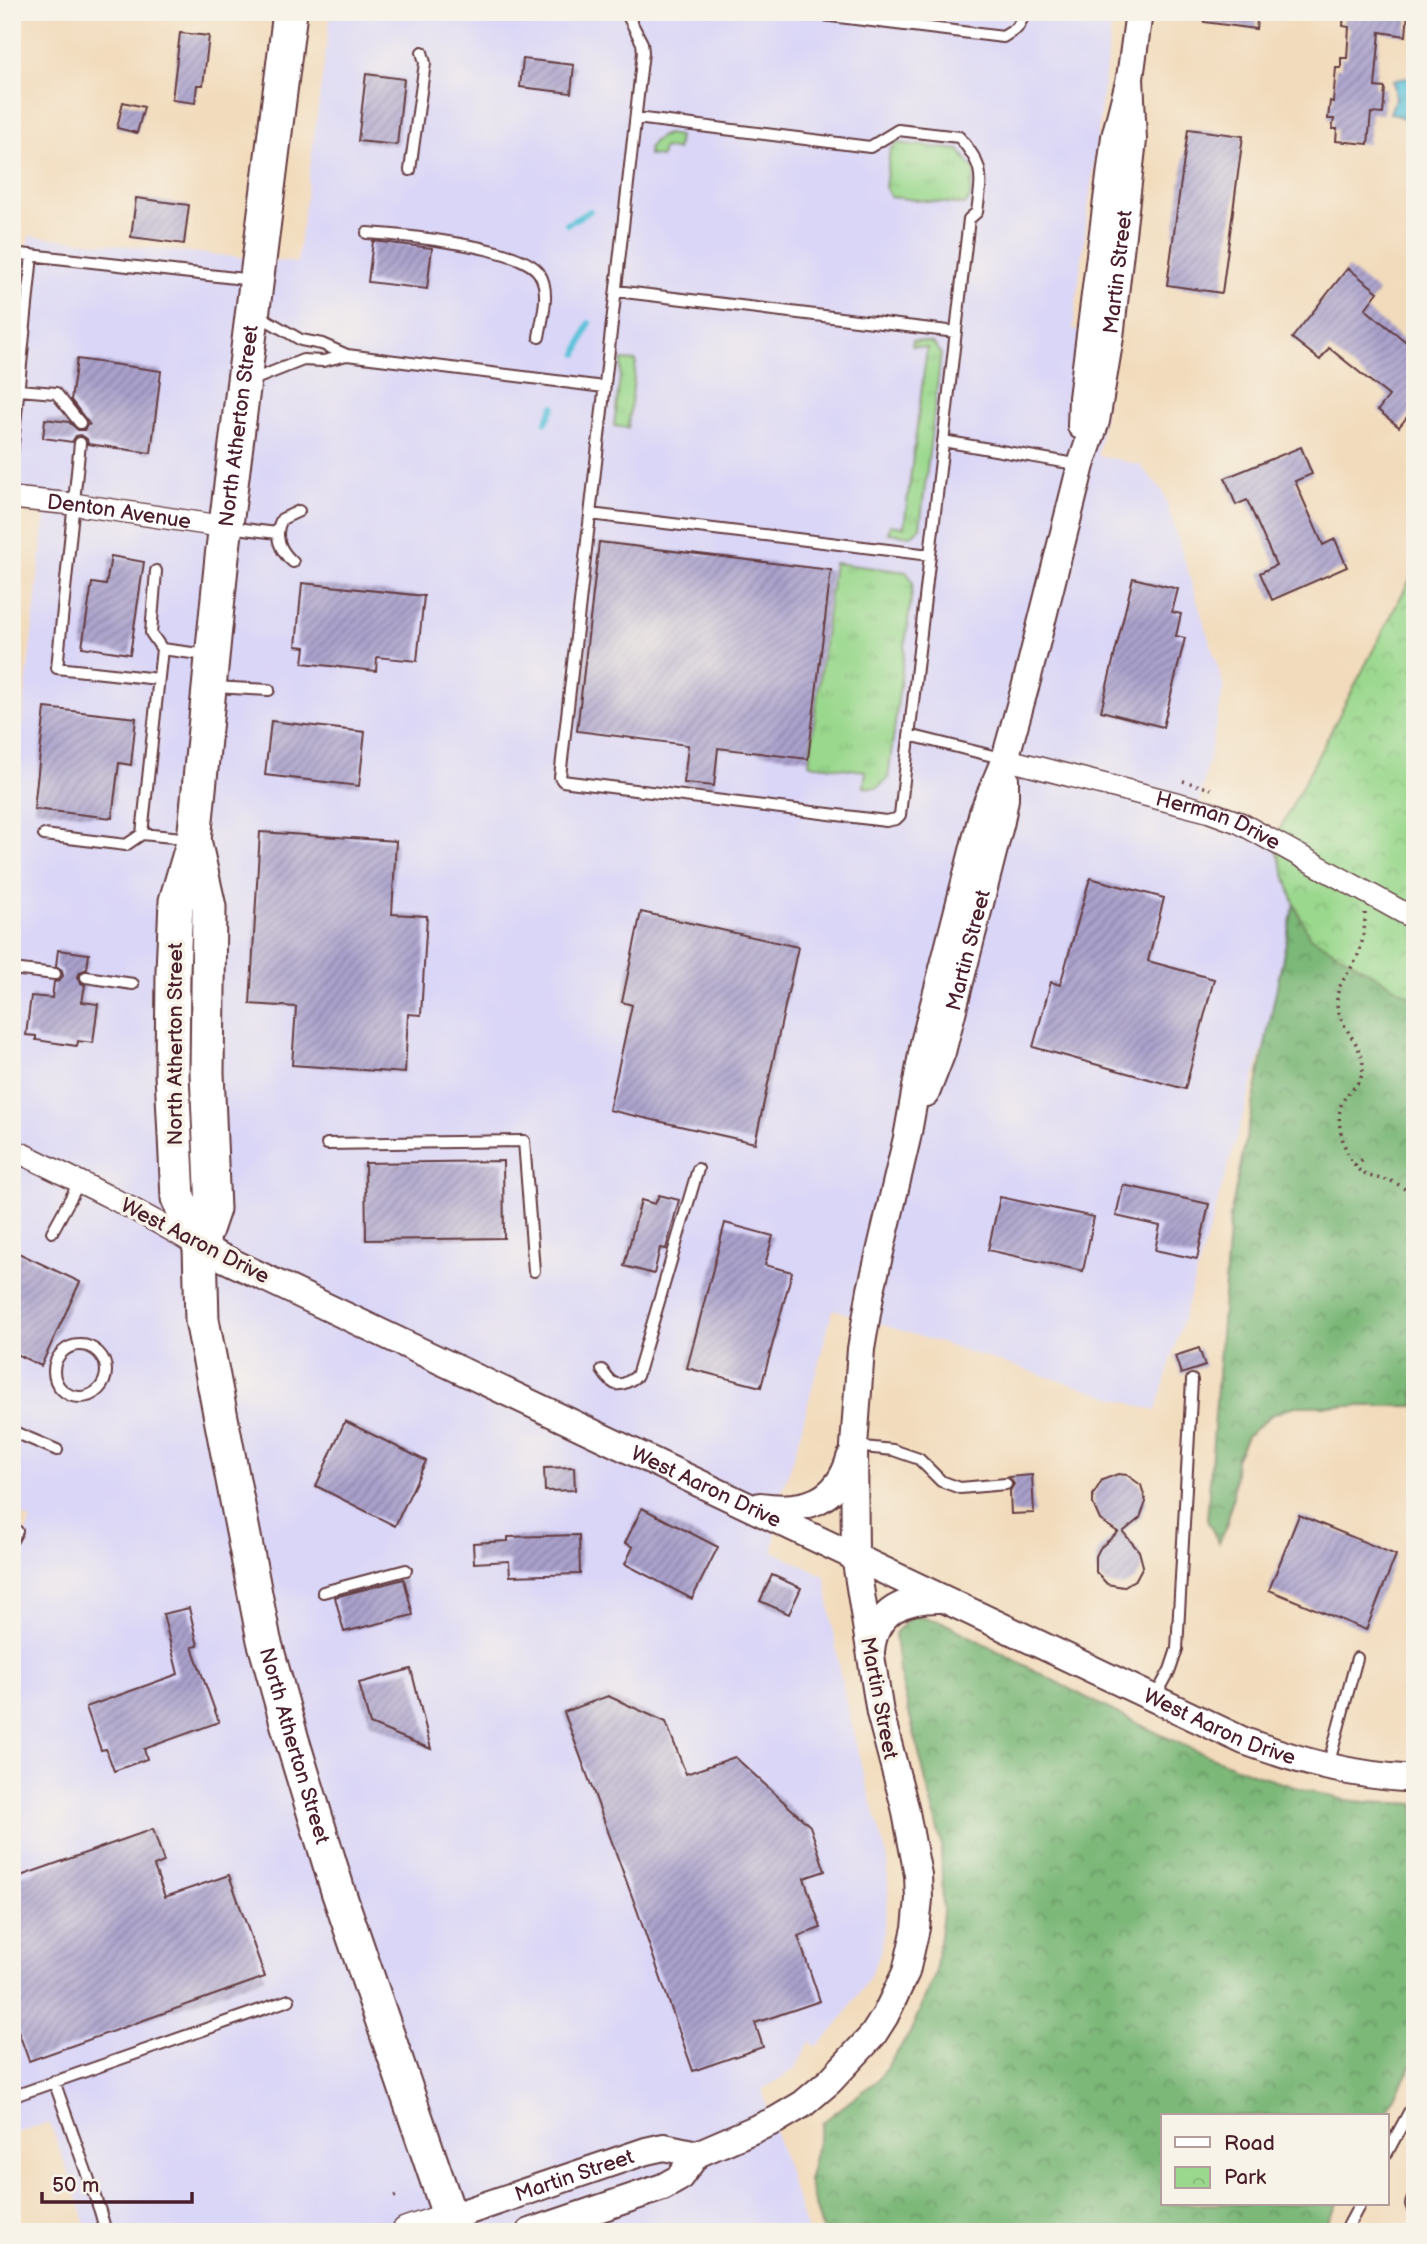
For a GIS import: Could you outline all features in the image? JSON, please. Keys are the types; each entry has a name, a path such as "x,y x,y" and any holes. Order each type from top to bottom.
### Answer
{"main road":[{"name":"North Atherton Street","path":"290,12 226,527 194,840 176,901 172,1073 178,1198 200,1247 202,1320 264,1640 330,1866 453,2225"},
{"path":"407,2232 453,2225"}],"street":[{"name":"Martin Street","path":"453,2225 646,2151 664,2147 697,2154 776,2120 803,2104 830,2081 873,2035 906,1972 919,1899 918,1875 905,1807 880,1713 855,1556 856,1390 865,1317 907,1138 942,1052 1001,821 1005,799 1005,759 1082,465 1082,398 1100,250 1115,136 1130,78 1139,12"},
{"name":"Denton Avenue","path":"12,498 74,504 226,527"},
{"name":"Herman Drive","path":"1005,759 1207,811 1240,823 1415,919"},
{"name":"West Aaron Drive","path":"12,1149 80,1181 200,1247 1244,1741 1327,1768 1415,1779"},
{"path":"743,1503 779,1508 824,1499 841,1480 854,1446"},
{"path":"870,1659 872,1636 877,1626 895,1607 917,1600 946,1599"},
{"name":"Martin Street","path":"530,2232 663,2187 679,2178 697,2154"}],"lane":[{"path":"626,12 642,43 636,118 559,772 563,780 891,822 900,815 956,332 970,219 977,212 982,176 980,167 958,137 898,130 870,146 636,118"},
{"path":"798,12 840,15 1003,37 1017,28 1026,12"},
{"path":"410,170 425,63 422,52"},
{"path":"367,233 487,248 526,262 538,272 544,285 545,299 539,337"},
{"path":"12,253 162,269 254,296 301,340 322,344 348,355 604,387"},
{"path":"12,454 32,255"},
{"path":"616,291 956,332"},
{"path":"244,384 303,360 323,361 348,355"},
{"path":"19,390 56,393 80,423"},
{"path":"943,441 1082,465"},
{"path":"80,443 57,668 158,679"},
{"path":"293,562 282,551 278,533 282,519 299,511"},
{"path":"590,514 930,555"},
{"path":"226,527 278,533"},
{"path":"156,571 151,634 162,649 210,671 269,690"},
{"path":"142,834 162,649"},
{"path":"909,735 1005,759"},
{"path":"44,835 126,845 142,834 194,840"},
{"path":"12,969 55,974"},
{"path":"86,977 133,984"},
{"path":"327,1144 524,1141 534,1270"},
{"path":"601,1370 608,1381 617,1385 627,1383 637,1376 698,1169"},
{"path":"52,1232 80,1181"},
{"path":"80,1345 99,1353 106,1374 97,1391 79,1397 61,1389 54,1371 62,1353 70,1347 80,1345"},
{"path":"1154,1699 1170,1670 1177,1649 1192,1380"},
{"path":"12,1431 57,1450"},
{"path":"854,1446 893,1450 919,1460 941,1481 960,1488 1006,1484"},
{"path":"323,1592 406,1570"},
{"path":"1327,1768 1356,1658"},
{"path":"17,2095 289,2000"},
{"path":"54,2081 106,2232"},
{"path":"1388,2151 1415,2101"},
{"path":"1415,2193 1411,2204 1415,2215"},
{"path":"1345,2232 1359,2206"}],"path":[{"path":"1366,908 1360,951 1339,986 1337,997 1342,1021 1362,1055 1363,1075 1345,1098 1339,1112 1342,1133 1360,1171 1394,1182 1415,1197"},
{"path":"1355,1165 1363,1159"}],"shaded area":[{"path":"331,12 1113,12 1073,329 1113,339 1098,455 1140,465 1163,491 1224,687 1198,809 1274,840 1294,903 1273,1014 1156,1411 833,1309 793,1460 782,1489 773,1551 825,1576 840,1674 862,1769 888,1860 888,1897 881,1951 868,1980 837,2026 817,2047 810,2041 796,2068 762,2090 807,2232 86,2232 83,2214 52,2128 48,2123 12,2134 12,1569 31,1520 12,1510 12,814 46,507 12,501 12,379 29,236 297,263"}],"green space":[{"path":"667,134 679,136 677,150 663,148 661,157 648,155 654,141"},
{"path":"897,143 959,150 975,171 969,200 964,205 891,197 885,187 890,150"},
{"path":"913,340 933,343 941,354 920,527 911,536 888,533 890,525 904,527 927,348 912,346"},
{"path":"622,360 636,361 628,428 614,426"},
{"path":"834,563 907,572 913,583 888,779 877,788 864,787 866,771 809,764"},
{"path":"1415,570 1415,999 1309,936 1294,903 1274,840"},
{"path":"1294,903 1415,944 1415,1406 1295,1406 1271,1415 1247,1436 1236,1459 1233,1496 1227,1524 1219,1543 1207,1520 1230,1217"},
{"path":"912,1616 940,1621 1135,1722 1236,1767 1341,1799 1415,1804 1415,2059 1385,2114 1161,2114 1161,2206 1336,2206 1322,2232 823,2232 808,2181 823,2122 879,2079 910,2033 935,1975 943,1912 941,1843 899,1671 895,1633"}],"water":[{"path":"1412,77 1414,98 1406,119 1390,113 1396,97 1393,80"}],"building":[{"path":"1204,12 1258,12 1256,29 1204,22"},
{"path":"1344,12 1408,12 1406,36 1380,32 1375,87 1385,88 1383,114 1371,113 1368,144 1336,141 1337,129 1332,129 1334,119 1328,119 1330,101 1333,102 1336,68 1341,68 1341,58 1347,58 1349,27 1343,26"},
{"path":"180,33 209,36 203,85 197,85 195,103 172,100"},
{"path":"523,59 574,65 571,93 520,87"},
{"path":"366,74 404,79 397,145 358,141"},
{"path":"123,102 144,107 137,133 117,128"},
{"path":"1188,129 1243,136 1222,293 1167,285"},
{"path":"136,198 189,205 184,244 131,237"},
{"path":"373,241 432,248 427,289 368,282"},
{"path":"1348,268 1378,292 1365,309 1415,349 1415,407 1399,427 1378,410 1389,396 1329,348 1320,360 1292,338"},
{"path":"77,359 161,371 151,453 88,444 87,439 81,435 76,436 72,442 43,438 45,419 69,422 78,430 84,430 90,425 71,400"},
{"path":"1301,447 1312,474 1295,481 1323,545 1335,539 1347,567 1272,600 1260,573 1276,565 1247,500 1236,505 1225,478"},
{"path":"599,542 831,570 808,759 718,748 714,786 684,783 688,745 577,731"},
{"path":"111,556 144,562 130,654 82,647 92,583 106,585"},
{"path":"1133,578 1178,589 1172,612 1181,614 1176,636 1185,638 1163,727 1101,711"},
{"path":"302,583 424,596 417,661 377,657 376,671 303,663 305,647 296,646"},
{"path":"45,708 136,718 131,765 119,763 112,818 34,809"},
{"path":"271,721 365,732 359,786 265,775"},
{"path":"260,832 396,841 392,914 427,916 421,1015 408,1014 405,1073 292,1065 296,1007 250,1004"},
{"path":"1090,878 1164,898 1148,961 1214,979 1185,1089 1033,1047 1051,982 1060,985"},
{"path":"641,912 798,947 755,1143 609,1110 632,1005 622,1002"},
{"path":"58,950 89,954 87,969 80,972 78,977 85,985 82,1002 98,1004 93,1043 78,1041 77,1046 36,1040 36,1036 26,1035 31,996 52,998 54,982 63,976 62,970 56,966"},
{"path":"503,1161 504,1238 366,1240 365,1163"},
{"path":"1123,1185 1209,1204 1197,1259 1155,1250 1160,1226 1116,1216"},
{"path":"659,1195 679,1200 666,1249 660,1248 654,1274 624,1266 641,1200 655,1204"},
{"path":"1000,1197 1094,1217 1083,1271 988,1250"},
{"path":"725,1223 773,1236 765,1265 792,1272 761,1387 687,1368"},
{"path":"12,1250 80,1282 41,1366 12,1352"},
{"path":"1199,1348 1205,1366 1181,1374 1175,1356"},
{"path":"345,1421 426,1461 395,1526 316,1486"},
{"path":"574,1467 575,1490 545,1491 544,1468"},
{"path":"1118,1474 1127,1475 1141,1485 1146,1502 1140,1518 1123,1532 1139,1551 1143,1566 1136,1579 1123,1587 1107,1584 1096,1572 1096,1556 1100,1548 1118,1532 1100,1520 1093,1504 1093,1495 1102,1480"},
{"path":"1032,1475 1034,1513 1011,1514 1010,1491 1014,1484 1009,1477"},
{"path":"642,1508 718,1547 692,1599 625,1564 633,1547 625,1543"},
{"path":"1299,1515 1396,1555 1366,1630 1269,1590"},
{"path":"579,1535 580,1574 510,1576 509,1561 474,1563 473,1543 508,1541 508,1537"},
{"path":"772,1575 801,1588 789,1614 760,1601"},
{"path":"404,1579 413,1615 344,1632 335,1597"},
{"path":"189,1608 198,1646 192,1647 219,1722 144,1749 147,1759 114,1771 106,1749 101,1750 86,1707 178,1674 163,1614"},
{"path":"411,1669 431,1749 370,1724 359,1683"},
{"path":"608,1696 666,1722 686,1774 735,1757 810,1826 825,1871 804,1878 821,1928 798,1936 820,2001 755,2023 763,2047 693,2071 564,1712"},
{"path":"153,1829 164,1862 154,1866 165,1897 229,1875 265,1977 29,2061 12,2014 12,1879"}],"waterway":[{"path":"567,224 590,211"},
{"path":"577,354 589,323"},
{"path":"546,422 554,406"}]}
